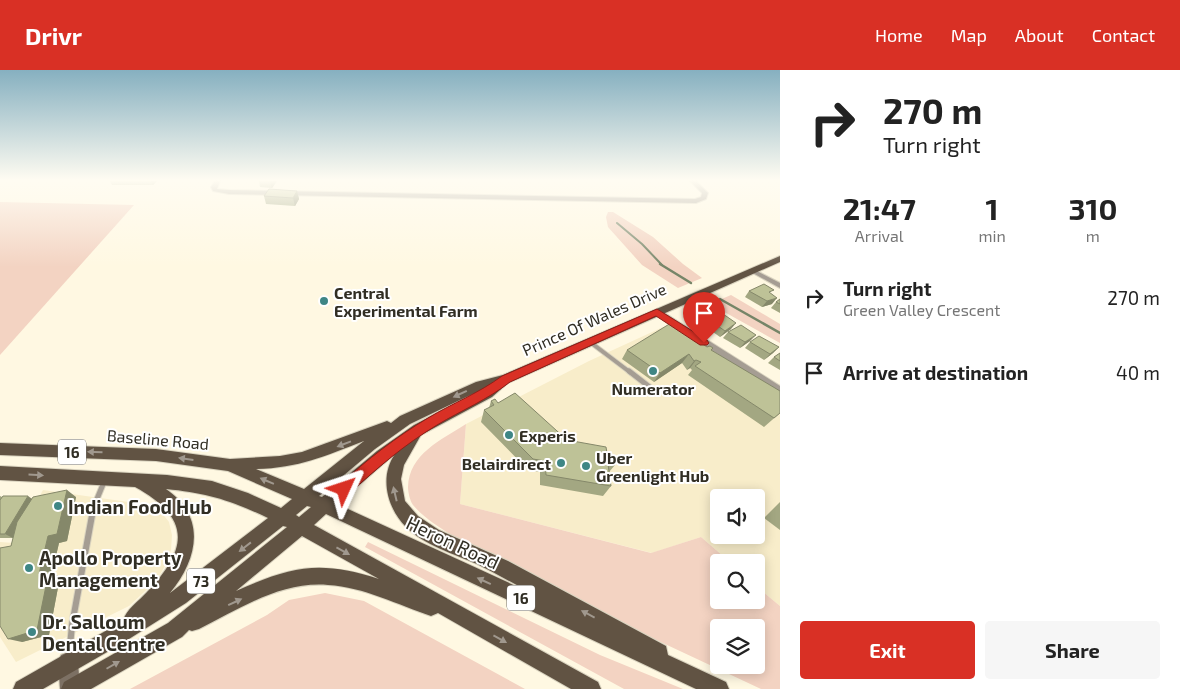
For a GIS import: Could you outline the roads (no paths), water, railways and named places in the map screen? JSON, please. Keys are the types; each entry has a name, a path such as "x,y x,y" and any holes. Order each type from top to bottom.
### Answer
{"main road":[{"name":"Prince Of Wales Drive","path":"23,689 114,637 180,596 370,445 488,393 506,379 780,259"},
{"name":"Prince Of Wales Drive","path":"70,689 175,630 301,526 382,455 412,425"},
{"path":"228,464 280,462 302,458 412,425"},
{"path":"412,425 397,463 393,479 398,504 412,522 433,536 510,572 720,689"},
{"name":"Baseline Road","path":"0,449 156,455 228,464 306,497"},
{"name":"16","path":"0,473 137,480 212,488 243,498 283,516 591,689"},
{"path":"114,637 164,587 179,564 185,543 185,526 177,508 163,496 137,480"},
{"name":"Heron Road","path":"306,497 720,689"},
{"path":"175,630 256,592 286,581 326,576 354,581 458,615"},
{"path":"68,662 70,689"}],"street":[{"path":"753,271 780,286"},
{"path":"657,312 780,390"}],"lane":[{"path":"590,342 656,392"},
{"path":"68,662 72,625 92,512 106,478"}],"waterway":[{"path":"617,223 642,244 662,265"},
{"path":"660,264 691,283"},
{"path":"720,299 780,333"}],"place":[{"name":"Central Experimental Farm","path":"324,301"},
{"name":"Numerator","path":"653,371"},
{"name":"Experis","path":"509,435"},
{"name":"Belairdirect","path":"561,463"},
{"name":"Uber Greenlight Hub","path":"586,466"},
{"name":"Indian Food Hub","path":"58,506"},
{"name":"Apollo Property Management","path":"29,568"},
{"name":"Dr. Salloum Dental Centre","path":"32,632"}]}
